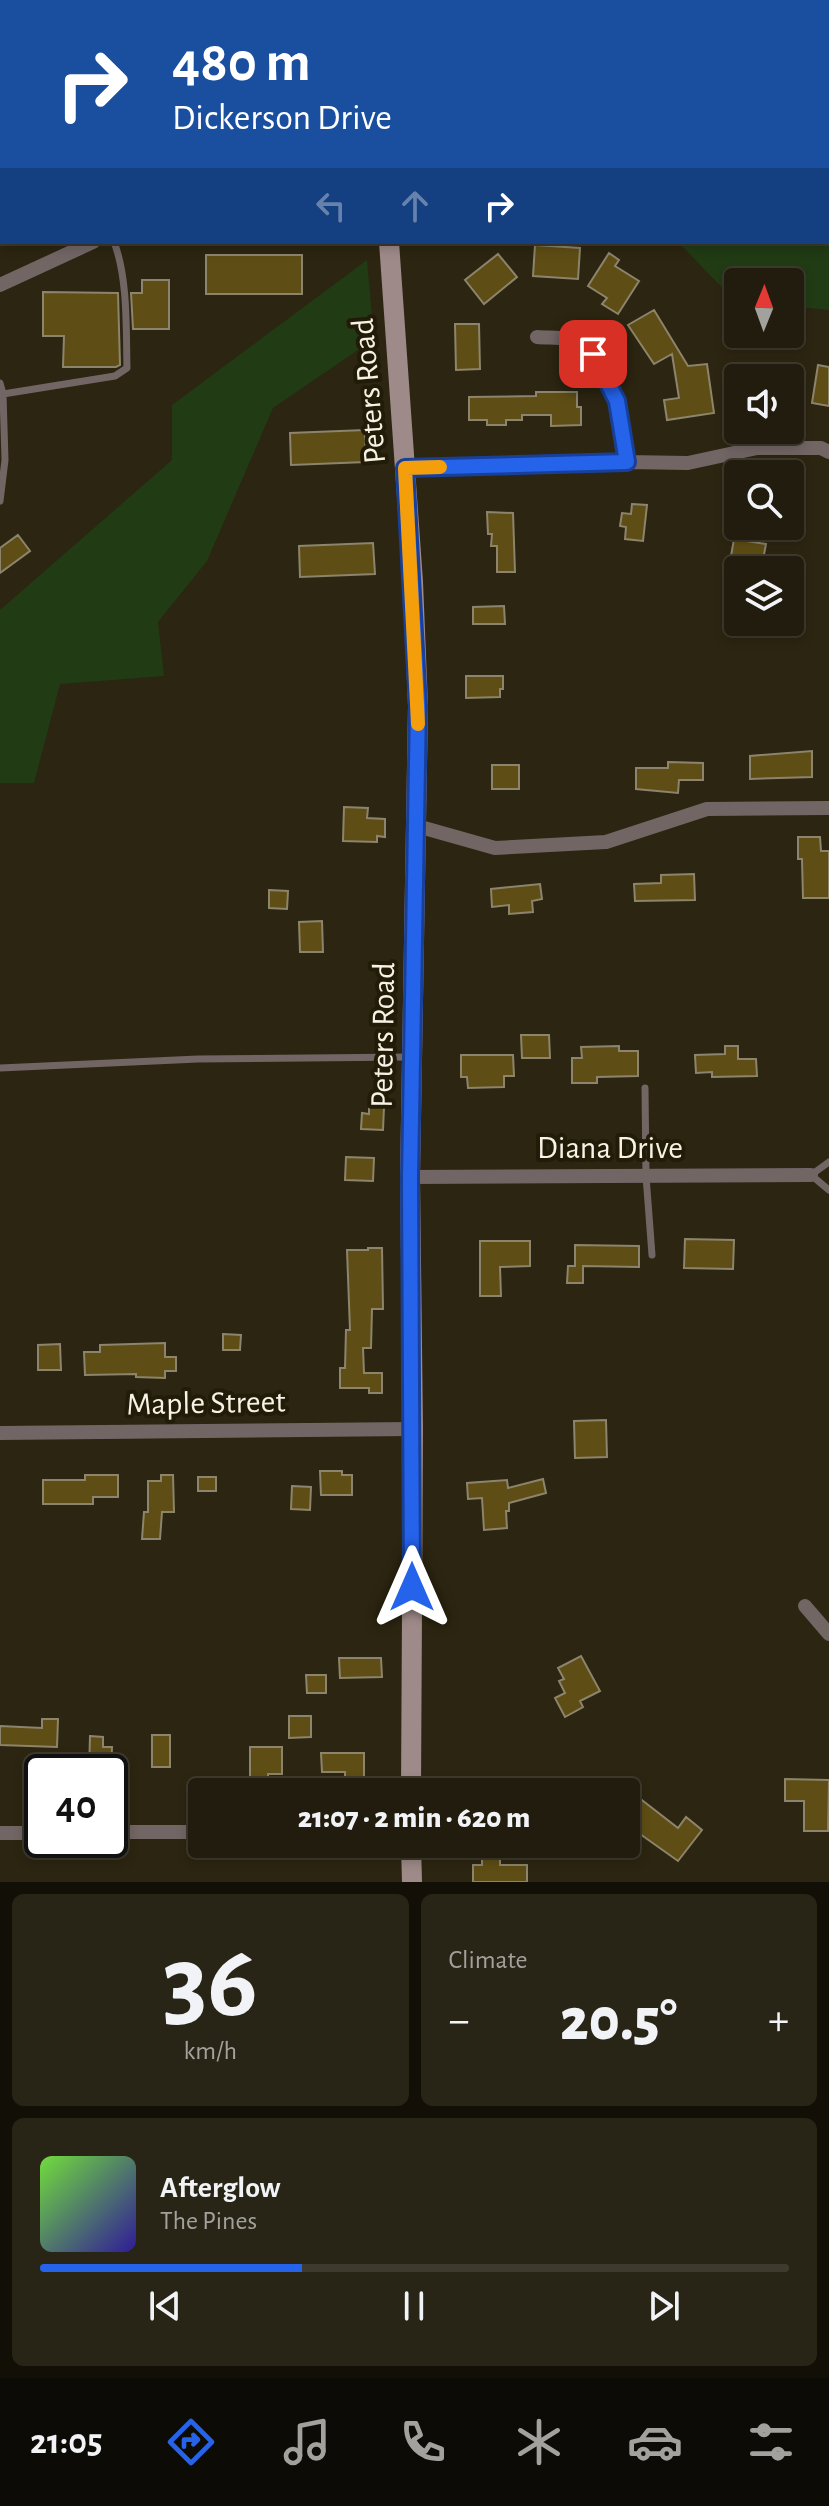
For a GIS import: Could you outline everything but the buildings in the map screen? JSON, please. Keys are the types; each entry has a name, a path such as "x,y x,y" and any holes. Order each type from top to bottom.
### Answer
{"street":[{"path":"0,285 89,244"},
{"name":"Peters Road","path":"389,244 418,706 410,1177 413,1429 411,1778"},
{"path":"537,337 570,339 593,354 617,401 627,462"},
{"path":"405,468 688,463 757,448 821,448 829,452"},
{"path":"417,826 495,848 606,842 707,809 829,808"},
{"name":"Diana Drive","path":"410,1177 811,1175"},
{"name":"Maple Street","path":"0,1433 413,1429"},
{"path":"805,1606 829,1634"},
{"path":"128,1832 188,1832"},
{"path":"0,1833 24,1833"},
{"path":"411,1858 412,1882"}],"lane":[{"path":"3,394 115,376 127,368 126,317 119,254 115,244"},
{"path":"0,383 5,460 0,501"},
{"path":"0,1068 198,1059 413,1057"},
{"path":"645,1088 646,1176 652,1255"},
{"path":"829,1162 811,1175 829,1190"}],"green space":[{"path":"680,244 829,244 829,310 804,307 804,268 724,268 724,290"},
{"path":"367,260 374,339 273,408 207,561 158,622 164,676 60,684 34,783 0,783 0,610 172,460 172,405"}],"slow traffic":[{"path":"418,724 405,468 440,467"}],"route":[{"path":"412,1587 410,1177 418,706 405,468 627,462 617,401 593,354"}]}
